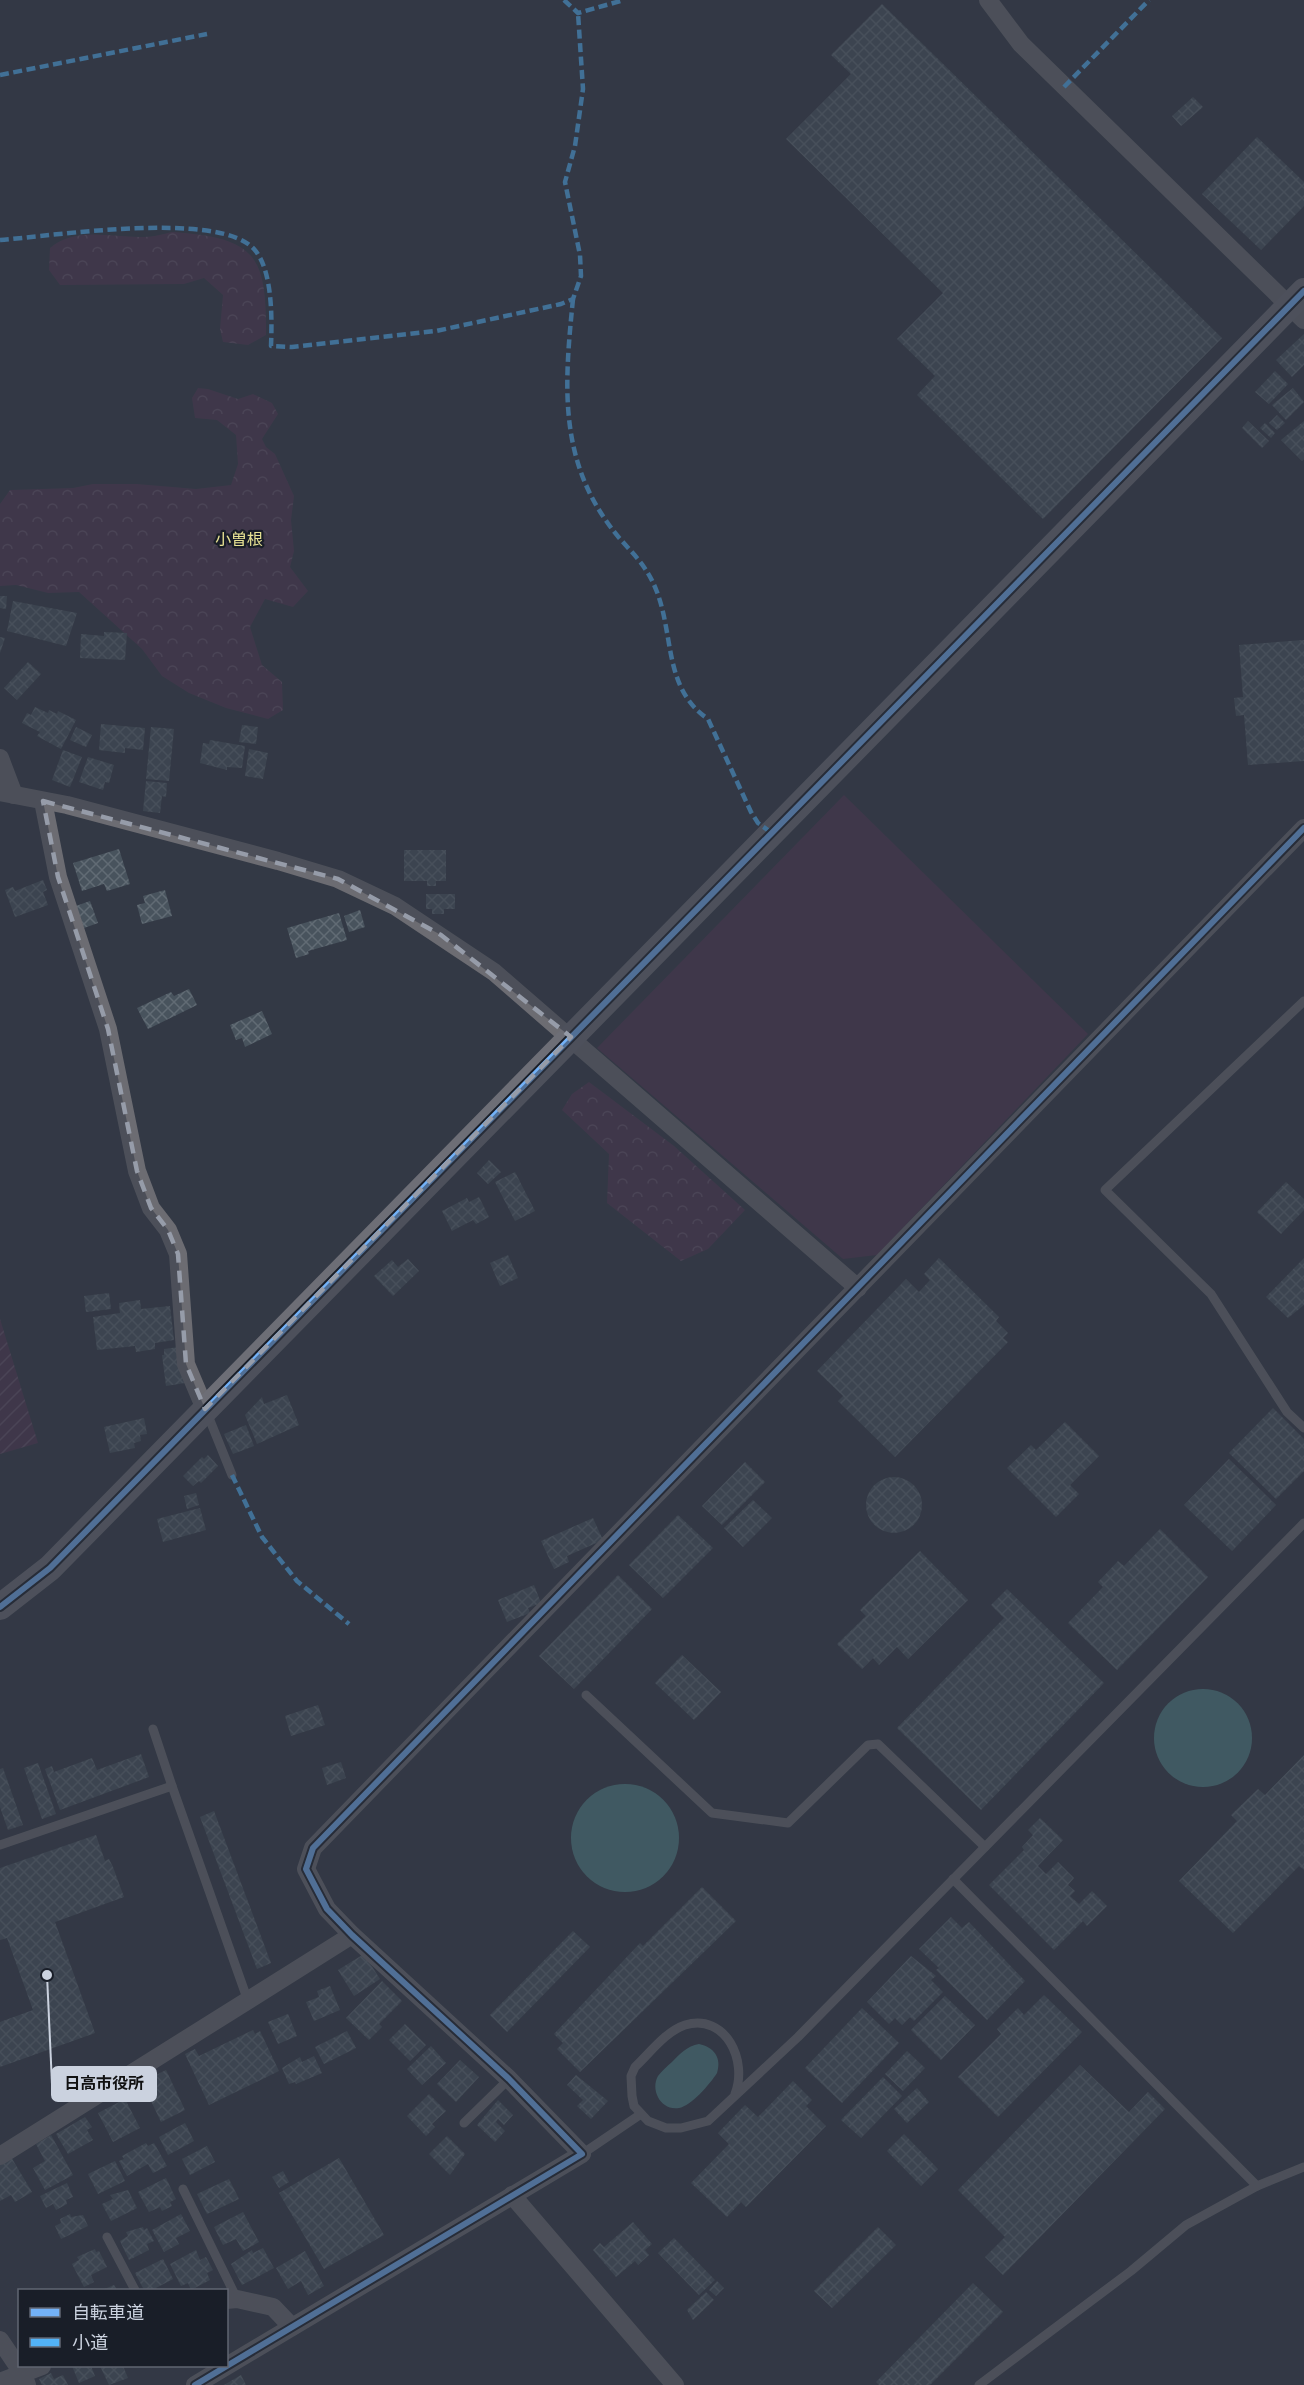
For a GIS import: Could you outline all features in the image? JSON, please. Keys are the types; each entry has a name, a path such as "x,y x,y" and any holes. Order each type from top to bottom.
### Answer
{"street":[{"path":"0,1607 50,1568 571,1037 1299,306 1021,45 988,0"},
{"path":"0,758 7,793 338,879 395,906 494,972 858,1288"},
{"path":"43,801 58,877 108,1029 137,1171 151,1208 168,1230 178,1254 186,1364 205,1409"},
{"path":"228,2365 582,2154 509,2079 352,1935 327,1909 306,1869 313,1848 1304,828"},
{"path":"0,2156 352,1935"},
{"path":"512,2195 675,2385"},
{"path":"232,2299 273,2307 292,2327"},
{"path":"0,2340 25,2379"},
{"path":"0,2382 25,2379 41,2367"},
{"path":"195,2385 225,2367"}],"lane":[{"path":"1304,1001 1105,1190 1211,1294 1287,1412 1304,1428"},
{"path":"205,1409 232,1475"},
{"path":"735,2094 741,2072 739,2058 732,2044 716,2029 696,2024 685,2025 676,2030 635,2067 630,2087 634,2106 648,2121 666,2128 694,2127 708,2121 798,2037 1304,1522"},
{"path":"586,1695 712,1813 788,1823 868,1745 878,1744 985,1847"},
{"path":"153,1729 248,2001"},
{"path":"0,1845 172,1785"},
{"path":"953,1879 1257,2186"},
{"path":"464,2123 509,2079"},
{"path":"582,2154 641,2114"},
{"path":"979,2385 1131,2271 1186,2225 1257,2186 1304,2168"},
{"path":"183,2189 228,2289"},
{"path":"107,2237 134,2289"}],"highlighted area":[{"path":"43,801 338,879 441,935 571,1037 205,1409 186,1364 178,1254 168,1230 151,1208 137,1171 108,1029 58,877"}],"green space":[{"path":"172,232 221,239 238,246 250,255 258,268 263,285 266,335 248,345 223,342 220,329 223,295 204,278 184,284 60,285 49,270 50,248 71,237 95,235 147,237"},
{"path":"198,388 238,399 253,394 272,403 278,414 262,439 266,447 275,454 294,496 291,520 294,551 290,567 308,591 293,607 265,599 250,627 262,665 282,682 283,710 268,719 226,708 189,693 162,676 142,649 79,592 48,593 16,585 0,586 0,504 10,490 73,488 93,484 137,484 196,489 231,485 238,464 236,435 217,420 195,418 192,398"},
{"path":"844,795 1088,1034 877,1255 843,1259 597,1048"},
{"path":"589,1082 674,1146 745,1210 708,1249 681,1261 607,1203 609,1154 562,1110 572,1094"},
{"path":"0,1319 38,1443 0,1454"}],"shaded area":[{"path":"1203,1689 1222,1693 1238,1703 1248,1719 1252,1738 1248,1757 1238,1773 1222,1783 1203,1787 1184,1783 1168,1773 1158,1757 1154,1738 1158,1719 1168,1703 1184,1693"},
{"path":"625,1784 646,1788 663,1800 675,1817 679,1838 675,1859 663,1876 646,1888 625,1892 604,1888 587,1876 575,1859 571,1838 575,1817 587,1800 604,1788"},
{"path":"699,2044 716,2054 717,2073 689,2103 679,2108 667,2106 662,2103 656,2093 658,2076 684,2051"}],"building":[{"path":"882,4 1222,338 1043,519 917,395 935,376 897,339 943,293 786,139 851,74 831,55"},
{"path":"1193,97 1203,107 1181,126 1172,116"},
{"path":"1257,137 1304,182 1304,206 1261,250 1202,194"},
{"path":"1304,334 1304,365 1292,377 1276,360"},
{"path":"1275,371 1288,384 1269,404 1255,392"},
{"path":"1293,388 1304,402 1286,420 1272,405"},
{"path":"1277,415 1285,423 1277,430 1269,423"},
{"path":"1248,421 1269,441 1262,448 1242,428"},
{"path":"1304,421 1304,459 1302,461 1281,440"},
{"path":"1265,423 1275,433 1271,438 1260,428"},
{"path":"0,596 7,596 6,609 0,608"},
{"path":"13,601 77,613 66,646 7,631"},
{"path":"104,632 127,633 125,660 80,658 81,634 104,636"},
{"path":"0,637 5,638 0,653"},
{"path":"1304,640 1304,761 1248,765 1244,715 1236,716 1234,698 1243,697 1239,645"},
{"path":"28,662 41,674 17,700 4,688"},
{"path":"35,707 48,713 49,710 57,714 58,711 76,720 61,749 37,736 40,732 22,723 27,713 31,715"},
{"path":"101,724 145,728 143,750 125,748 125,753 99,750"},
{"path":"242,725 258,727 256,744 239,742"},
{"path":"76,727 92,735 86,747 70,740"},
{"path":"151,727 174,729 169,781 146,779"},
{"path":"210,740 245,746 242,768 227,767 227,770 200,763 203,743 209,744"},
{"path":"249,749 268,753 263,779 245,776"},
{"path":"63,750 82,757 70,787 52,780"},
{"path":"88,757 114,765 109,783 105,782 103,790 79,782"},
{"path":"146,781 167,783 166,797 162,796 160,813 143,811"},
{"path":"119,849 130,884 107,891 104,884 82,891 73,863"},
{"path":"404,850 446,850 446,881 436,881 436,886 427,886 427,881 404,881"},
{"path":"43,880 47,890 43,892 48,905 15,917 5,890 13,887 15,891"},
{"path":"165,890 172,916 142,924 137,905 145,903 143,896"},
{"path":"426,894 455,894 455,909 444,909 444,914 432,914 432,909 426,909"},
{"path":"90,901 98,923 84,928 76,906"},
{"path":"360,910 365,927 349,932 344,916"},
{"path":"339,913 347,940 308,951 309,954 296,958 287,928"},
{"path":"189,989 197,1005 148,1029 137,1008 171,992 174,996"},
{"path":"262,1011 272,1034 245,1047 242,1038 236,1040 230,1025"},
{"path":"489,1160 501,1172 488,1184 477,1173"},
{"path":"515,1172 535,1211 515,1221 495,1182"},
{"path":"1286,1182 1304,1199 1304,1210 1281,1234 1257,1212"},
{"path":"479,1197 489,1217 476,1224 473,1220 452,1231 442,1211 467,1198 469,1202"},
{"path":"508,1255 518,1278 500,1286 490,1263"},
{"path":"939,1258 999,1317 996,1321 1008,1333 1003,1338 1008,1342 895,1457 838,1401 843,1396 817,1371 906,1279 919,1292 930,1280 924,1274"},
{"path":"1304,1258 1304,1305 1288,1318 1266,1297"},
{"path":"408,1259 419,1271 393,1296 374,1276 392,1260 398,1267"},
{"path":"109,1293 111,1309 86,1312 84,1296"},
{"path":"140,1300 141,1309 170,1306 174,1340 155,1343 155,1349 136,1352 135,1346 97,1350 93,1317 120,1313 119,1303"},
{"path":"179,1347 185,1383 166,1386 162,1355 164,1355 164,1349"},
{"path":"287,1395 299,1425 257,1444 245,1415 262,1397 264,1404"},
{"path":"1273,1408 1304,1439 1304,1471 1276,1499 1229,1453"},
{"path":"144,1418 147,1434 140,1435 141,1441 134,1443 135,1448 110,1453 104,1427"},
{"path":"1065,1422 1099,1456 1070,1485 1079,1494 1056,1517 1007,1468 1031,1445 1036,1450"},
{"path":"246,1425 254,1446 233,1454 224,1434"},
{"path":"208,1455 218,1466 201,1483 199,1481 193,1486 183,1476 202,1457 204,1459"},
{"path":"1229,1459 1276,1505 1232,1551 1184,1505"},
{"path":"745,1462 765,1482 722,1525 702,1506"},
{"path":"894,1477 909,1482 917,1490 922,1505 917,1520 909,1528 894,1533 879,1528 871,1520 866,1505 871,1490 879,1482"},
{"path":"196,1493 199,1505 187,1509 184,1496"},
{"path":"753,1500 772,1518 743,1547 724,1528"},
{"path":"200,1508 206,1530 163,1542 157,1519"},
{"path":"678,1515 713,1548 663,1598 629,1565"},
{"path":"593,1518 603,1540 567,1556 569,1562 554,1569 541,1541"},
{"path":"1160,1529 1208,1577 1117,1670 1068,1623 1103,1587 1098,1582 1118,1561 1124,1566"},
{"path":"920,1551 968,1600 908,1659 897,1647 879,1665 873,1658 862,1669 837,1644 866,1616 860,1610"},
{"path":"618,1575 652,1609 574,1689 539,1656"},
{"path":"534,1585 541,1603 528,1608 530,1613 507,1622 498,1600"},
{"path":"1007,1589 1104,1683 981,1810 897,1728 1004,1618 991,1605"},
{"path":"682,1655 721,1692 694,1720 655,1683"},
{"path":"318,1705 325,1725 291,1736 285,1716"},
{"path":"141,1754 149,1777 60,1810 45,1769 52,1766 54,1772 92,1758 97,1770"},
{"path":"1304,1755 1304,1870 1299,1866 1233,1933 1179,1881 1237,1821 1231,1815 1258,1789 1265,1795"},
{"path":"341,1762 346,1778 327,1785 322,1768"},
{"path":"38,1763 56,1814 42,1819 24,1768"},
{"path":"3,1768 23,1825 8,1830 0,1807 0,1769"},
{"path":"214,1811 271,1963 257,1969 200,1817"},
{"path":"1040,1818 1063,1840 1038,1866 1046,1874 1058,1862 1074,1878 1068,1885 1075,1891 1070,1896 1079,1904 1092,1891 1107,1906 1087,1926 1083,1921 1054,1950 989,1885 1024,1850 1022,1847 1033,1835 1028,1830"},
{"path":"96,1835 105,1861 109,1859 124,1897 55,1922 95,2033 0,2067 0,2022 33,2010 7,1938 0,1940 0,1868"},
{"path":"702,1887 736,1921 580,2072 557,2049 563,2043 554,2034 640,1943 643,1946"},
{"path":"951,1917 962,1928 969,1922 1025,1981 987,2020 936,1970 939,1968 919,1949"},
{"path":"573,1931 590,1947 507,2032 490,2015"},
{"path":"364,1954 380,1979 354,1996 338,1970"},
{"path":"911,1956 936,1976 931,1980 943,1992 914,2021 910,2017 902,2025 895,2018 889,2024 867,2002"},
{"path":"382,1981 402,2001 379,2024 382,2027 369,2040 346,2018"},
{"path":"330,1986 340,2010 314,2021 306,2002 319,1997 317,1991"},
{"path":"1044,1995 1082,2032 998,2117 958,2077 1001,2034 997,2029 1018,2008 1024,2015"},
{"path":"945,1996 975,2025 941,2060 911,2030"},
{"path":"862,2008 899,2043 842,2103 805,2068"},
{"path":"288,2014 297,2036 278,2044 268,2022"},
{"path":"405,2024 426,2045 410,2061 389,2040"},
{"path":"253,2030 255,2034 260,2031 279,2071 209,2105 185,2054 195,2049 199,2056"},
{"path":"347,2031 356,2048 324,2064 315,2047"},
{"path":"431,2046 446,2063 422,2085 407,2069"},
{"path":"907,2051 925,2068 903,2091 885,2074"},
{"path":"314,2056 322,2073 296,2084 295,2082 289,2084 282,2068 300,2057 302,2062"},
{"path":"460,2060 479,2077 456,2102 437,2084"},
{"path":"1080,2065 1129,2112 1148,2092 1165,2109 1003,2275 985,2257 1005,2237 958,2190"},
{"path":"166,2070 185,2110 161,2122 142,2082"},
{"path":"576,2075 608,2101 591,2119 577,2106 583,2100 567,2085"},
{"path":"883,2077 902,2096 861,2138 841,2120"},
{"path":"793,2081 812,2100 806,2106 826,2126 746,2207 741,2202 727,2217 691,2183 729,2144 718,2133 745,2105 758,2117"},
{"path":"917,2088 929,2102 907,2123 894,2109"},
{"path":"429,2094 446,2111 432,2124 435,2127 426,2136 407,2116"},
{"path":"125,2099 140,2128 113,2142 98,2113"},
{"path":"498,2100 513,2115 504,2125 498,2119 496,2122 505,2131 495,2142 477,2125"},
{"path":"85,2117 92,2127 87,2130 93,2140 68,2154 56,2134"},
{"path":"185,2123 194,2141 168,2155 159,2137"},
{"path":"904,2134 938,2169 921,2186 887,2151"},
{"path":"51,2135 73,2175 45,2190 33,2168 45,2161 36,2144"},
{"path":"447,2136 465,2154 450,2175 429,2154"},
{"path":"146,2143 148,2146 154,2143 167,2166 153,2173 148,2164 127,2176 119,2161 124,2159 122,2156"},
{"path":"207,2146 215,2162 190,2175 182,2159"},
{"path":"11,2157 32,2192 15,2202 11,2195 0,2201 0,2163"},
{"path":"339,2158 384,2235 324,2269 279,2193"},
{"path":"115,2161 125,2181 98,2194 88,2174"},
{"path":"283,2171 289,2182 279,2188 272,2177"},
{"path":"166,2178 176,2199 170,2202 172,2206 162,2211 160,2207 149,2212 138,2192"},
{"path":"229,2179 239,2199 207,2214 197,2194"},
{"path":"67,2183 73,2197 66,2200 67,2204 56,2210 53,2204 46,2208 40,2196"},
{"path":"128,2190 137,2208 111,2221 102,2204 113,2199 110,2195"},
{"path":"243,2212 259,2242 243,2251 236,2239 223,2245 214,2227"},
{"path":"70,2214 71,2217 83,2215 88,2226 61,2239 55,2226 61,2223 60,2219"},
{"path":"181,2214 190,2231 176,2238 179,2244 164,2252 152,2230"},
{"path":"633,2222 652,2244 645,2250 649,2255 638,2265 635,2261 616,2277 593,2250 600,2243 604,2247"},
{"path":"143,2227 144,2230 147,2228 154,2241 147,2244 149,2250 129,2260 120,2241 128,2236 126,2232"},
{"path":"878,2227 896,2245 832,2308 814,2291"},
{"path":"674,2238 715,2280 699,2295 658,2253"},
{"path":"263,2248 274,2268 242,2285 231,2264 252,2250 253,2253"},
{"path":"95,2249 96,2252 99,2251 107,2267 91,2275 94,2282 84,2287 72,2264 79,2260 77,2257"},
{"path":"196,2250 200,2260 206,2257 213,2270 207,2273 210,2280 191,2289 188,2283 181,2286 170,2264"},
{"path":"305,2251 324,2286 308,2295 301,2281 288,2289 276,2268"},
{"path":"163,2259 173,2279 157,2289 143,2289 135,2273"},
{"path":"717,2281 724,2288 716,2296 709,2290"},
{"path":"973,2283 1003,2312 930,2385 879,2385 876,2382"},
{"path":"114,2285 116,2289 104,2289"},
{"path":"706,2292 714,2300 693,2320 687,2310"},
{"path":"72,2367 91,2367 95,2376 79,2383"},
{"path":"100,2367 123,2367 128,2378 109,2385"},
{"path":"51,2373 54,2379 63,2375 68,2385 42,2385 39,2379"},
{"path":"241,2375 246,2385 224,2385"}],"marked path":[{"path":"564,0 578,13 624,0"},
{"path":"1064,87 1149,0"},
{"path":"0,240 133,228 207,231 235,237 254,249 265,269 270,296 271,346 292,347 436,331 561,304 573,299 581,276 580,255 565,182 575,146 583,89 578,13"},
{"path":"0,75 207,34"},
{"path":"573,299 567,387 573,442 580,469 591,496 607,522 652,580 662,609 672,661 684,693 694,707 708,719 751,812 758,823 772,833"},
{"path":"232,1475 262,1537 297,1581 349,1624"}],"cycle path":[{"path":"0,1607 50,1568 1304,291"},
{"path":"228,2365 582,2154 509,2079 352,1935 327,1909 306,1869 313,1848 1304,828"},
{"path":"195,2385 225,2367"}],"place":[{"name":"日高市役所","path":"47,1975"}],"district":[{"name":"小曽根","path":"239,539"}]}
